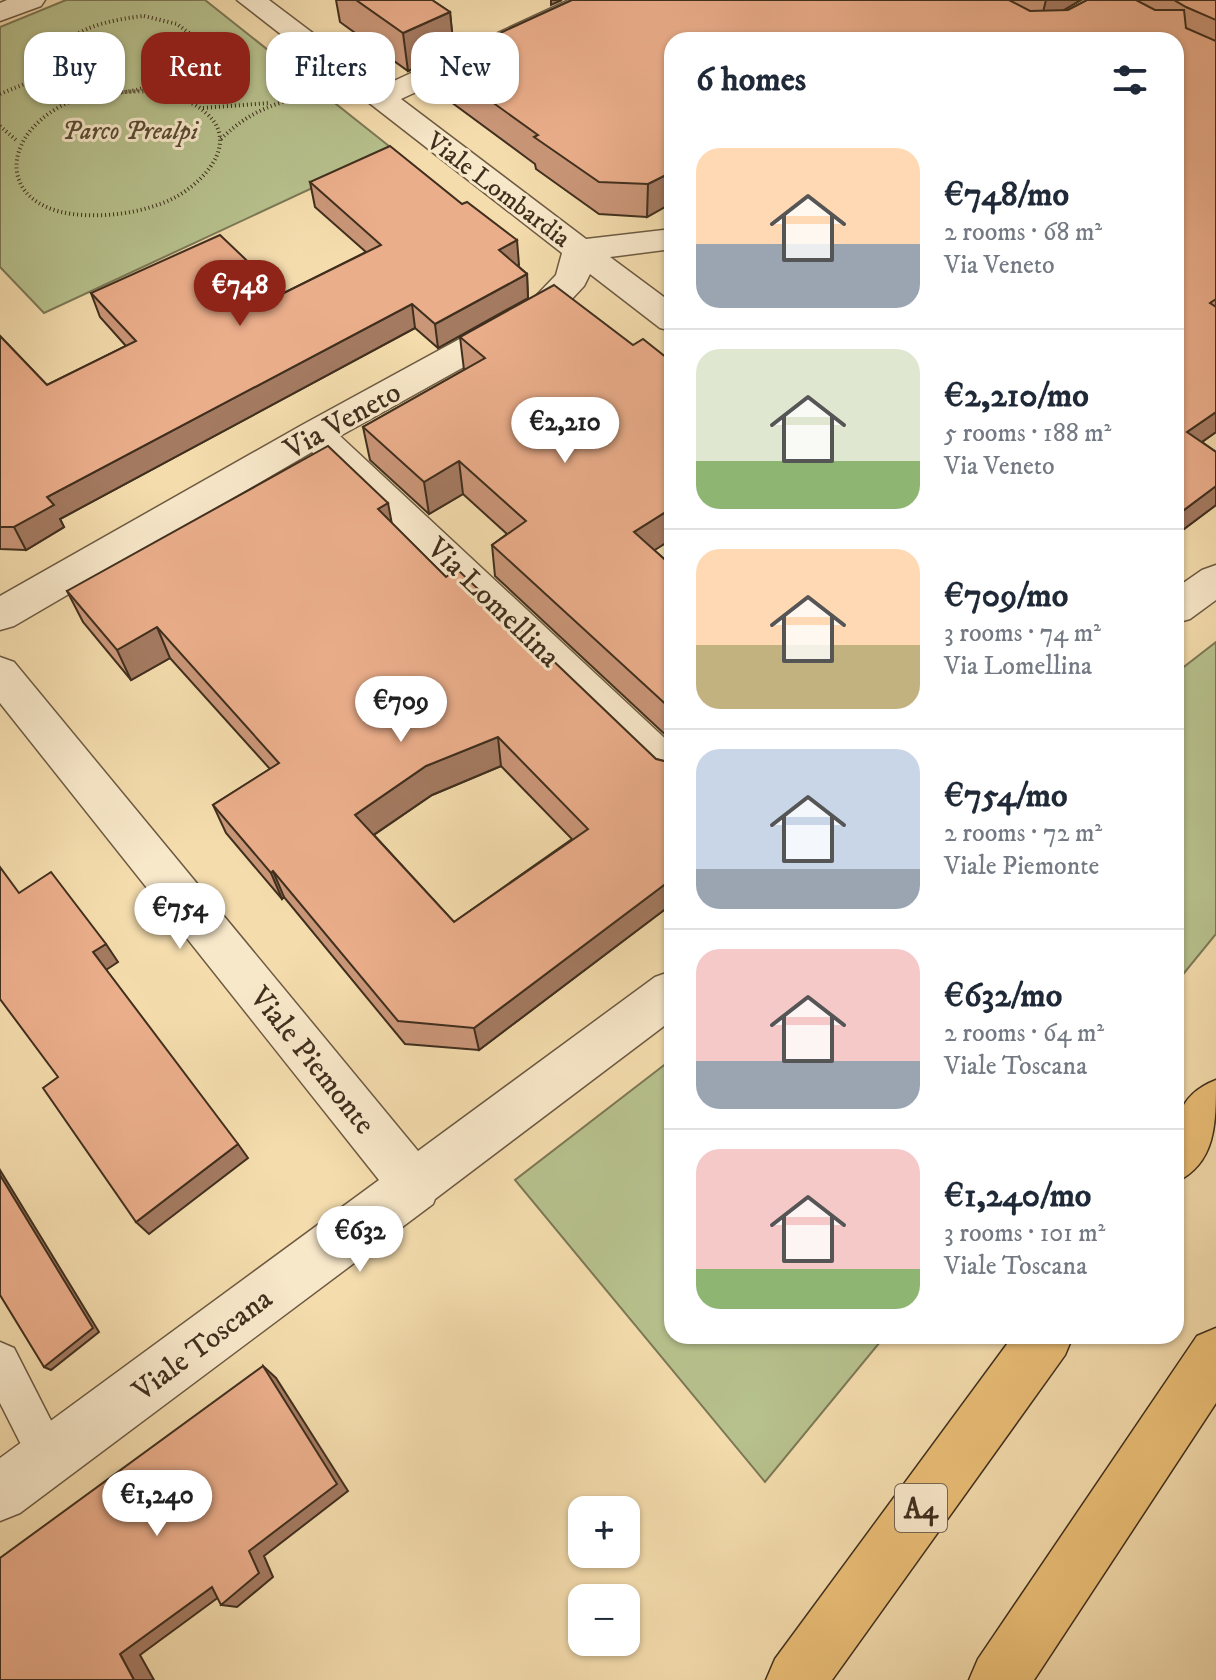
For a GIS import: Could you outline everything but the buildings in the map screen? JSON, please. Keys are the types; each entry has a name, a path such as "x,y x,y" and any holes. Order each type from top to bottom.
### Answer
{"highway":[{"path":"1184,1147 1216,1103"},
{"name":"A4","path":"796,1680 1040,1344"},
{"path":"999,1680 1216,1355"}],"street":[{"path":"0,13 31,0"},
{"name":"Viale Lombardia","path":"251,0 293,32"},
{"path":"395,80 592,0"},
{"name":"Viale Lombardia","path":"387,104 664,314"},
{"path":"579,250 664,240"},
{"name":"Via Veneto","path":"0,615 315,434 545,307 572,278 579,250"},
{"name":"Via Lomellina","path":"315,434 664,764"},
{"path":"1184,602 1216,580"},
{"name":"Viale Piemonte","path":"0,673 415,1186"},
{"name":"Viale Toscana","path":"0,1493 664,998"}],"lane":[{"path":"0,1362 49,1458"}],"path":[{"path":"80,32 121,17 164,19 182,25 193,35 197,47 193,60 181,72 142,90 125,91"},
{"path":"0,94 24,84"},
{"path":"10,179 24,196 47,209 78,216 113,216 148,209 179,196 203,179 217,159 221,139 216,122 202,108 179,97 150,91 125,92"},
{"path":"202,108 266,103"},
{"path":"12,150 16,140 33,122 65,104"},
{"path":"221,139 237,123 268,104"},
{"path":"0,126 16,140"}],"green space":[{"name":"Parco Prealpi","path":"66,0 205,0 245,32 141,32 141,104 250,104 250,36 266,48 266,104 336,104 394,150 44,313 0,267 0,27"},
{"path":"1216,642 1216,934 1184,973 1184,667"},
{"path":"664,1065 664,1344 878,1344 765,1482 515,1180"}]}
